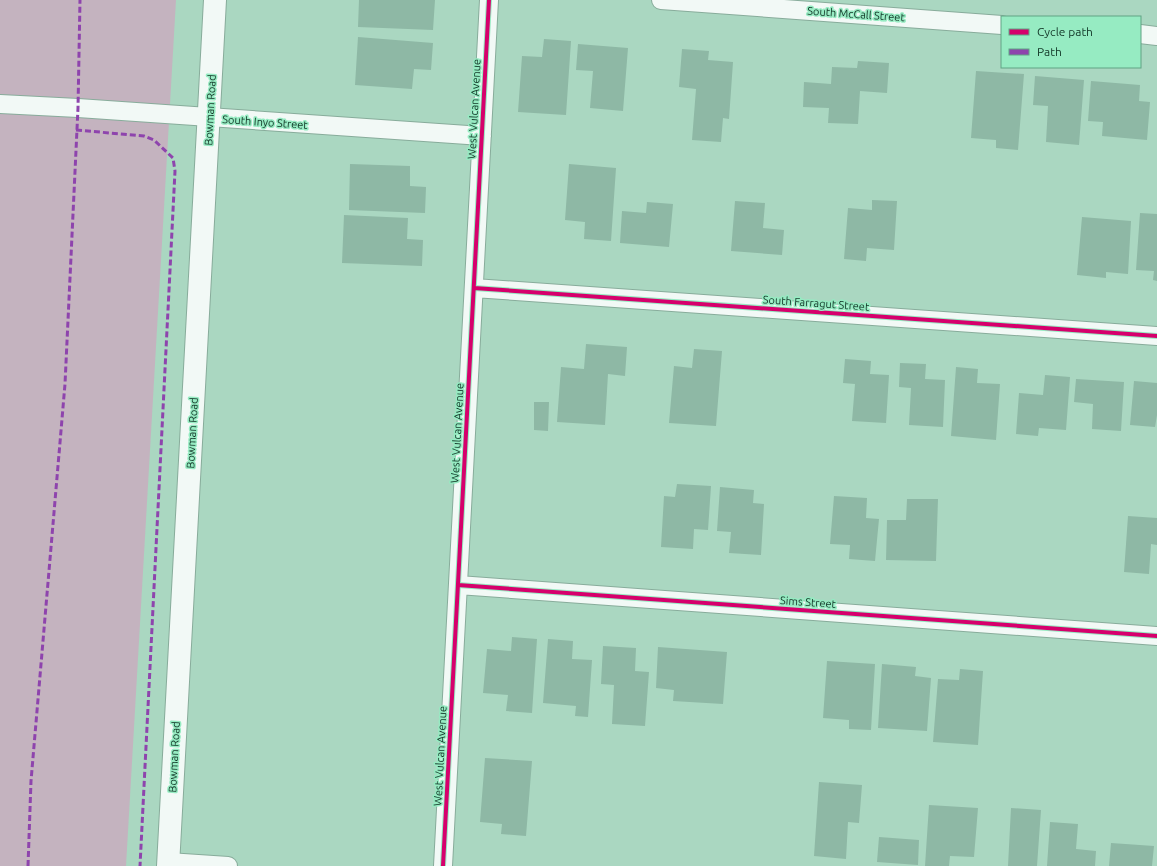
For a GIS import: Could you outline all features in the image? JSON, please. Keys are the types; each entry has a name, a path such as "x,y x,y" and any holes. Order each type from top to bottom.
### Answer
{"main road":[{"name":"Bowman Road","path":"168,864 210,118 215,0"}],"street":[{"name":"West Vulcan Avenue","path":"443,866 489,0"},
{"name":"South McCall Street","path":"661,0 1001,24"},
{"path":"1141,34 1157,36"},
{"name":"South Inyo Street","path":"0,104 482,136"},
{"name":"South Farragut Street","path":"474,288 1157,336"},
{"name":"Sims Street","path":"458,585 1157,636"},
{"path":"168,864 228,866"}],"shaded area":[{"path":"0,0 176,0 126,866 0,866"}],"building":[{"path":"359,0 435,0 433,30 358,27"},
{"path":"358,37 433,43 431,70 414,69 412,89 355,85"},
{"path":"544,39 571,41 566,115 518,112 522,56 542,57"},
{"path":"578,44 628,48 623,111 590,108 593,71 576,70"},
{"path":"682,49 709,51 708,60 733,62 729,119 723,118 721,142 692,140 696,89 679,87"},
{"path":"858,61 889,63 887,93 860,91 858,124 828,123 829,108 803,107 804,82 831,84 832,67 857,68"},
{"path":"976,71 1024,74 1018,150 996,148 996,140 971,138"},
{"path":"1035,76 1084,80 1079,145 1046,142 1048,106 1033,105"},
{"path":"1091,81 1140,85 1139,101 1150,102 1147,140 1102,136 1103,122 1088,121"},
{"path":"350,164 410,166 410,186 426,187 425,213 349,210"},
{"path":"569,164 616,168 611,241 584,239 585,222 565,220"},
{"path":"872,200 897,201 894,250 867,248 866,261 844,259 848,208 872,210"},
{"path":"735,201 765,203 763,228 784,230 782,255 731,251"},
{"path":"647,202 673,204 669,247 620,243 622,211 646,213"},
{"path":"1140,213 1157,214 1157,281 1153,280 1154,271 1136,270"},
{"path":"344,215 408,218 407,239 423,240 422,266 342,263"},
{"path":"1082,217 1131,221 1128,274 1106,272 1106,278 1077,275"},
{"path":"586,344 627,347 625,376 608,374 605,425 557,422 561,367 584,369"},
{"path":"694,349 722,351 716,426 669,423 674,366 692,368"},
{"path":"845,359 871,361 870,374 889,375 886,423 852,421 855,384 843,383"},
{"path":"900,363 926,364 925,379 945,380 943,427 909,425 911,388 899,387"},
{"path":"956,367 978,369 977,383 1000,384 996,440 951,436"},
{"path":"1045,375 1070,377 1066,430 1039,428 1038,436 1016,434 1019,393 1043,395"},
{"path":"1076,379 1124,382 1121,431 1092,429 1093,404 1074,402"},
{"path":"1134,381 1157,383 1157,415 1155,427 1130,425"},
{"path":"534,402 549,402 548,431 534,430"},
{"path":"677,484 711,486 708,530 694,529 693,549 661,547 664,496 675,497"},
{"path":"720,487 754,490 753,503 764,504 761,555 729,553 731,532 717,531"},
{"path":"834,496 867,498 866,518 879,519 875,561 849,559 850,545 830,544"},
{"path":"907,499 938,499 936,561 886,560 887,520 906,520"},
{"path":"1128,516 1157,518 1157,545 1151,544 1149,574 1124,572"},
{"path":"512,637 537,639 532,713 506,711 508,695 483,693 487,649 511,651"},
{"path":"548,639 573,641 572,659 592,660 588,717 575,716 576,706 543,703"},
{"path":"603,646 636,648 635,671 649,672 645,726 612,724 614,685 601,684"},
{"path":"658,647 727,652 723,704 673,701 674,690 656,688"},
{"path":"827,661 875,664 871,730 849,729 849,720 823,718"},
{"path":"882,664 916,667 915,676 931,678 927,731 878,728"},
{"path":"960,669 983,671 978,745 933,742 938,679 959,680"},
{"path":"485,758 532,761 526,836 501,834 502,824 480,822"},
{"path":"819,782 862,785 859,823 848,822 846,859 814,856"},
{"path":"929,805 978,808 974,857 950,856 949,866 925,866"},
{"path":"1011,808 1041,810 1037,866 1008,866"},
{"path":"1050,822 1078,824 1076,849 1096,851 1095,866 1047,866"},
{"path":"879,837 919,840 918,865 877,862"},
{"path":"1111,843 1154,846 1152,866 1109,866"}],"marked path":[{"path":"28,866 31,781 65,384 78,108 80,0"},
{"path":"76,130 144,136 154,140 173,158 175,171 140,866"}],"cycle path":[{"path":"443,866 489,0"},
{"path":"474,288 1157,336"},
{"path":"458,585 1157,636"}]}
